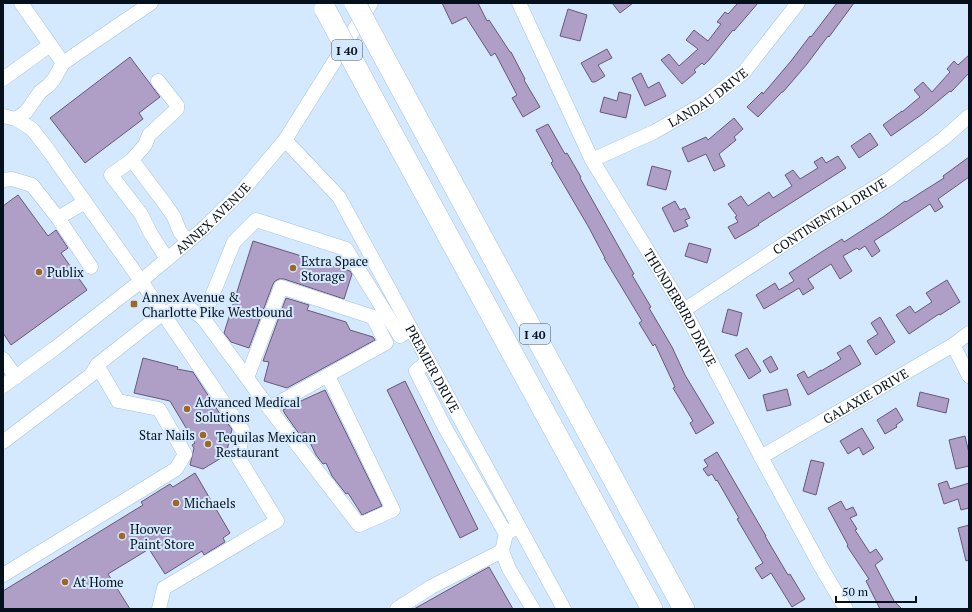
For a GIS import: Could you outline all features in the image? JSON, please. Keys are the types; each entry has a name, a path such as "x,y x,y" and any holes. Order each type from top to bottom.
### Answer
{"highway":[{"name":"I 40","path":"355,3 684,609"},
{"name":"I 40","path":"323,6 652,609"}],"street":[{"path":"21,3 63,63"},
{"path":"9,119 26,112 40,92 54,79 63,63 151,3"},
{"name":"ANNEX AVENUE","path":"3,386 54,349 141,281 203,229 242,191 285,140 371,3"},
{"name":"LANDAU DRIVE","path":"592,160 654,132 705,103 744,72 798,3"},
{"name":"THUNDERBIRD DRIVE","path":"523,5 592,160 684,310 761,457 821,567 846,609"},
{"path":"3,78 50,45"},
{"path":"158,81 177,105 177,109 149,135 146,145 132,160 111,175 142,214 151,234 167,259"},
{"name":"CONTINENTAL DRIVE","path":"684,310 824,218 889,179 943,139 969,116"},
{"path":"9,119 32,129 49,151 141,281 243,431 238,457 276,521 164,588 159,609"},
{"name":"PREMIER DRIVE","path":"285,140 339,197 405,332 428,362 564,609"},
{"path":"132,160 174,217 180,232 188,241"},
{"path":"3,180 12,179 32,185 58,218 91,267"},
{"path":"58,218 85,202"},
{"path":"203,318 234,242 256,220 346,249 405,332 269,408"},
{"path":"247,378 280,287 373,317 386,343"},
{"path":"3,442 91,375 98,365 163,313 186,306 203,318 269,408 359,525 393,510 328,376"},
{"name":"GALAXIE DRIVE","path":"761,457 953,345 969,333"},
{"path":"953,345 969,376"},
{"path":"3,359 16,377"},
{"path":"428,362 416,371 444,426 506,534"},
{"path":"3,575 176,469 184,454 160,409 118,401 98,365"},
{"path":"518,526 506,534 502,551 509,569 534,609"},
{"path":"398,609 431,587 502,551"}],"building":[{"path":"442,3 478,3 487,21 489,20 511,52 525,79 524,80 540,107 523,117 512,98 517,95 495,53 491,56 466,17 452,24"},
{"path":"612,3 633,3 620,13"},
{"path":"738,3 758,3 734,31 733,30 709,60 704,65 702,63 694,70 696,72 682,84 661,60 669,54 679,66 698,49 686,40 694,30 708,41 721,24 717,22 725,12 728,14"},
{"path":"837,3 854,3 807,64 783,92 758,117 747,107 762,92 763,94 810,36 811,37"},
{"path":"568,9 587,15 580,41 560,36"},
{"path":"607,49 612,58 598,65 605,76 595,82 592,82 581,63"},
{"path":"969,55 969,73 951,92 950,91 921,115 891,136 883,125 920,97 914,90 923,82 932,92 950,72 947,69 954,61 958,65"},
{"path":"130,57 160,97 139,113 143,119 85,163 50,118"},
{"path":"641,73 648,88 659,82 666,96 645,106 632,78"},
{"path":"619,92 631,95 626,118 600,112 604,97 617,101"},
{"path":"734,118 743,129 734,137 736,140 719,154 725,166 714,171 706,154 688,162 682,148 706,137 708,140"},
{"path":"548,124 565,154 567,153 581,177 580,178 634,274 632,275 651,307 649,308 672,347 685,375 714,423 696,434 690,423 693,421 673,388 675,387 655,344 653,346 639,323 642,321 604,258 588,226 551,163 553,161 536,130"},
{"path":"870,133 878,145 859,158 851,146"},
{"path":"838,156 846,168 735,239 728,227 738,222 735,217 737,216 728,204 741,196 748,206 769,192 773,198 792,186 785,175 793,170 800,179 818,168 814,162 822,157 826,163"},
{"path":"969,157 969,177 938,199 943,207 935,212 930,204 874,241 880,251 872,257 865,246 859,250 857,248 843,256 852,271 840,279 831,264 808,279 814,288 803,295 799,288 764,309 756,295 775,283 779,290 794,281 789,273 842,239 844,242 905,201 906,202 944,178 943,176"},
{"path":"652,166 671,171 666,190 647,185"},
{"name":"Publix","path":"18,195 48,236 56,230 68,248 61,253 87,290 11,345 3,333 3,206"},
{"path":"675,201 680,210 685,208 690,218 685,220 688,226 674,232 662,208"},
{"path":"253,241 350,271 352,274 344,299 284,279 279,279 273,284 249,348 231,342 224,333"},
{"path":"689,243 711,249 707,263 685,256"},
{"path":"947,280 960,302 909,334 896,315 910,306 915,313 932,302 926,293"},
{"path":"286,298 309,305 307,310 346,322 350,330 373,337 375,340 287,388 264,381 269,362 263,361"},
{"path":"728,309 742,313 737,336 722,332"},
{"path":"880,317 895,342 876,355 867,341 878,334 871,323"},
{"path":"850,345 861,364 808,395 797,375 804,371 808,378 821,371 841,359 837,353"},
{"path":"747,348 761,371 749,379 735,355"},
{"path":"771,356 778,369 770,373 763,361"},
{"path":"143,358 178,367 177,369 193,372 224,420 232,429 226,455 203,469 190,465 194,448 192,445 195,443 170,401 134,393"},
{"path":"405,381 478,529 460,538 387,390"},
{"path":"787,389 791,405 767,411 763,395"},
{"path":"325,390 382,506 362,515 348,493 346,494 332,476 326,463 323,464 316,455 305,432 300,435 283,410"},
{"path":"920,392 949,399 946,413 917,406"},
{"path":"896,408 903,420 896,425 897,427 885,434 877,420"},
{"path":"862,428 874,448 863,455 859,447 848,454 840,441"},
{"path":"965,436 969,453 969,466 956,469 949,440"},
{"path":"717,452 788,575 790,574 805,599 792,607 771,573 762,579 755,568 763,563 737,519 739,518 717,480 716,481 712,474 708,476 703,469 708,466 704,460"},
{"path":"811,460 824,463 816,495 803,491"},
{"path":"195,473 230,533 223,538 225,542 204,555 202,551 165,574 149,549 108,574 130,609 3,609 3,591 143,505 141,502 170,484 173,487"},
{"path":"947,481 950,489 969,483 969,508 961,510 958,499 944,504 938,484"},
{"path":"841,501 846,510 853,507 857,515 850,518 857,529 855,530 870,553 876,549 883,559 875,565 894,601 902,609 880,609 866,581 869,579 847,546 848,545 828,508"},
{"path":"969,525 969,560 966,561 958,528"},
{"path":"489,567 513,609 414,609 478,573"}],"place":[{"name":"Extra Space Storage","path":"293,268"},
{"name":"Publix","path":"39,272"},
{"name":"Annex Avenue & Charlotte Pike Westbound","path":"134,304"},
{"name":"Advanced Medical Solutions","path":"187,409"},
{"name":"Star Nails","path":"203,435"},
{"name":"Tequilas Mexican Restaurant","path":"208,444"},
{"name":"Michaels","path":"176,503"},
{"name":"Hoover Paint Store","path":"122,536"},
{"name":"At Home","path":"65,582"}]}
